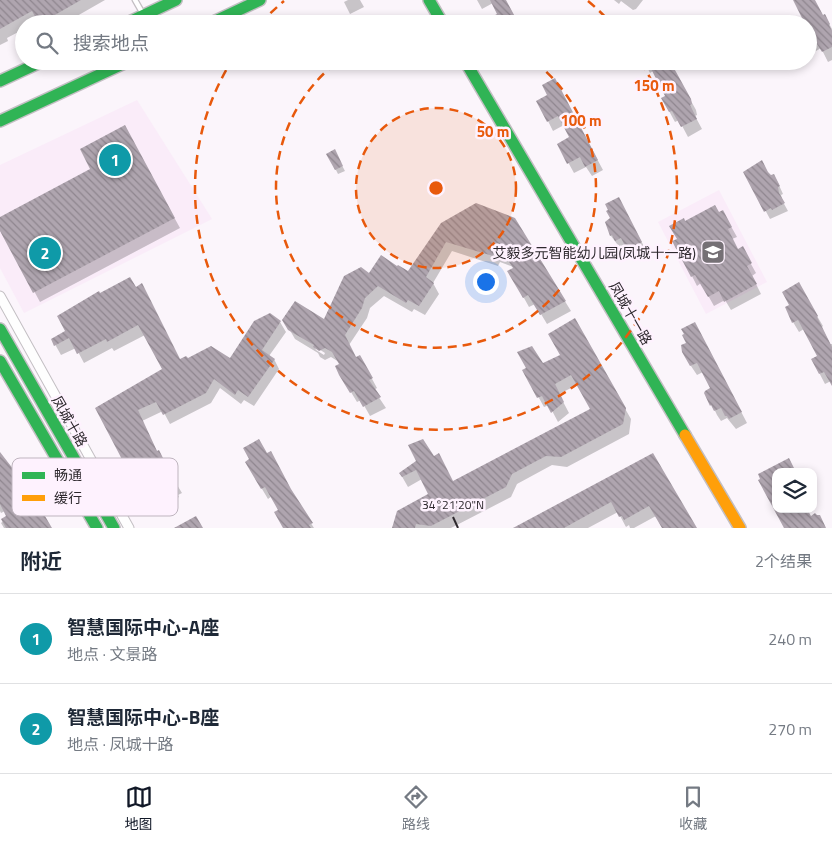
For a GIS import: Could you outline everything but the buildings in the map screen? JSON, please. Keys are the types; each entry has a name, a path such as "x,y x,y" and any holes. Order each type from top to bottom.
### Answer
{"main road":[{"path":"143,15 176,0"},
{"path":"228,15 260,0"},
{"path":"429,0 438,15"},
{"path":"0,81 24,70"},
{"path":"0,121 110,70"},
{"name":"凤城十一路","path":"471,70 740,528"},
{"name":"凤城十路","path":"0,329 74,458"},
{"path":"0,361 57,458"},
{"path":"91,516 98,528"},
{"name":"凤城十路","path":"107,516 114,528"}],"street":[{"path":"0,296 90,458"},
{"path":"122,516 129,528"}],"lane":[{"path":"135,0 143,15"}],"shaded area":[{"path":"137,100 212,219 24,313 0,268 0,165"},
{"name":"艾毅多元智能幼儿园(凤城十一路)","path":"719,190 767,282 706,314 658,222"}],"traffic: fast":[{"path":"144,15 176,0"},
{"path":"228,15 260,0"},
{"path":"429,0 438,15"},
{"path":"0,81 24,70"},
{"path":"0,121 110,70"},
{"path":"470,70 685,435"},
{"path":"0,329 74,458"},
{"path":"0,361 56,458"},
{"path":"90,516 97,528"},
{"path":"107,516 114,528"}],"traffic: slow":[{"path":"685,435 740,528"}],"place":[{"name":"智慧国际中心-A座","path":"115,160"},
{"name":"艾毅多元智能幼儿园(凤城十一路)","path":"713,252"},
{"name":"智慧国际中心-B座","path":"45,253"}]}
